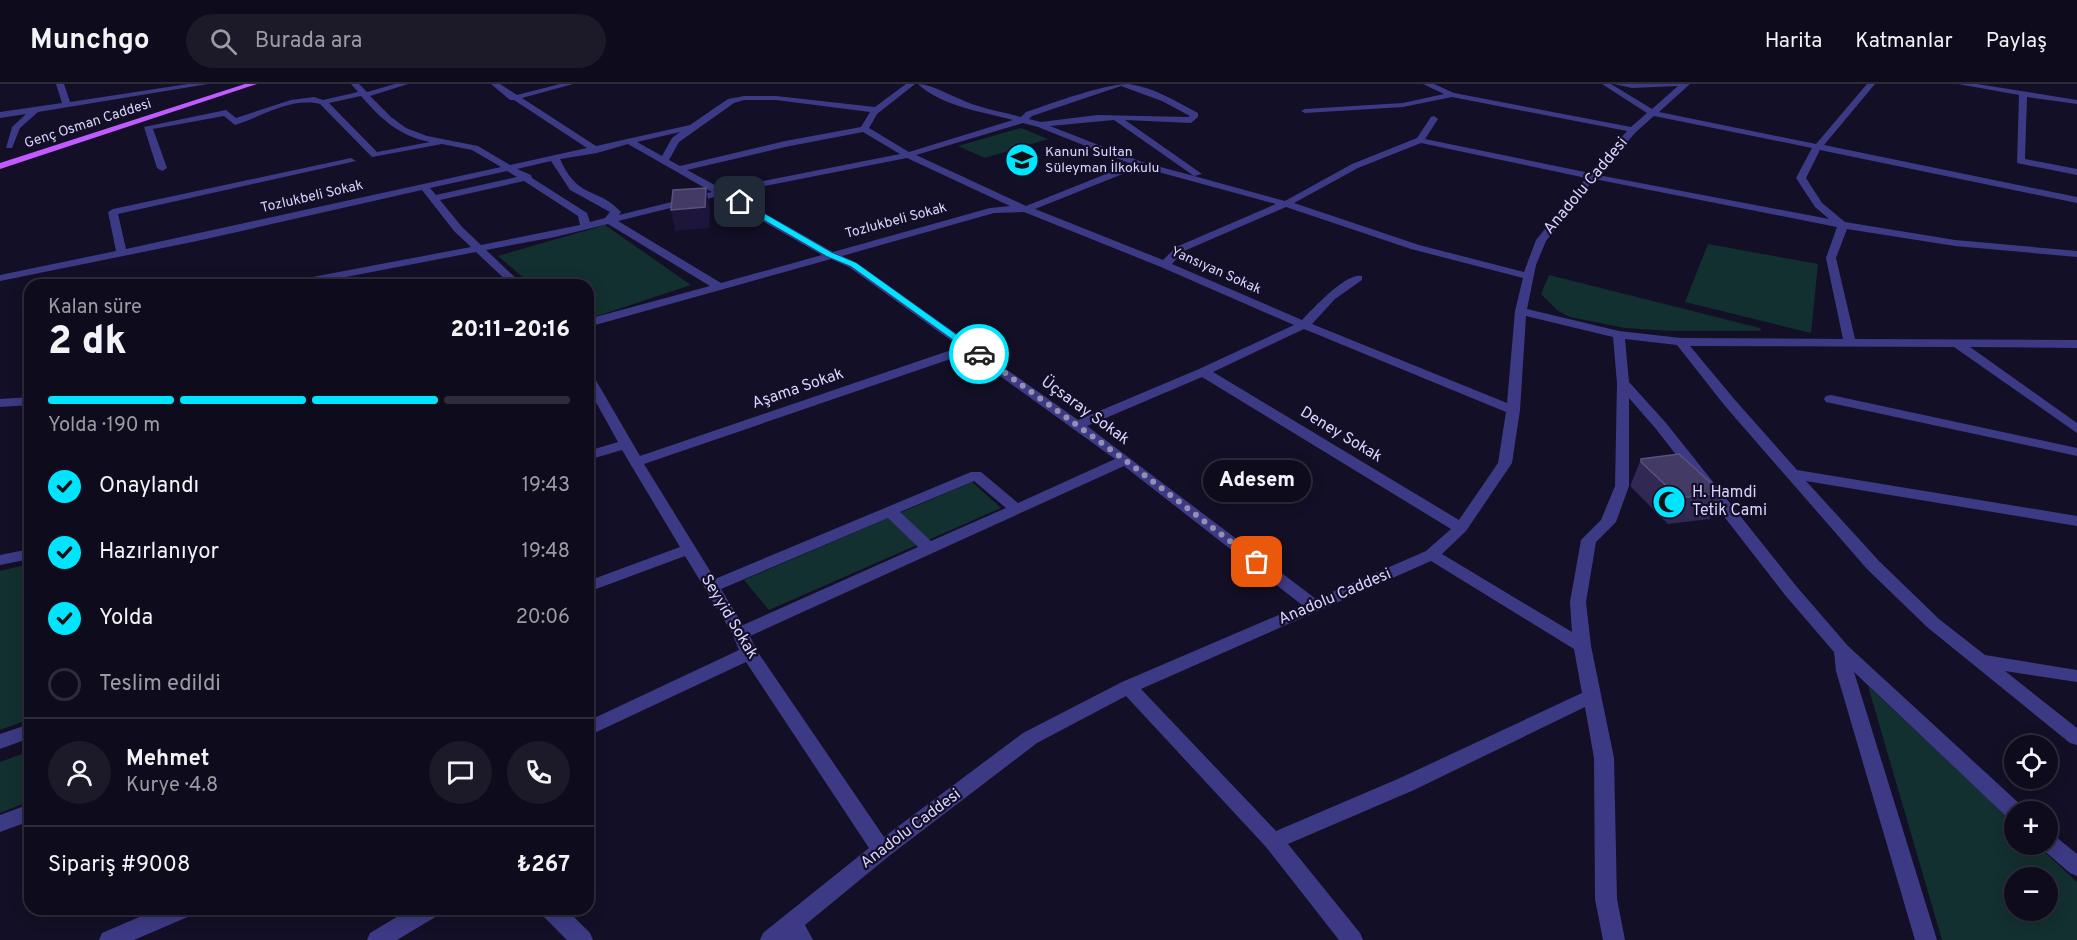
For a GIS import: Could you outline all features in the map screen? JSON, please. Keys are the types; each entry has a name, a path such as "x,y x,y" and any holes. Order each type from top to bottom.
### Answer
{"main road":[{"name":"Genç Osman Caddesi","path":"0,157 229,84"},
{"name":"Genç Osman Caddesi","path":"0,166 253,84"}],"street":[{"path":"60,84 67,106"},
{"path":"0,115 67,106 163,87 204,84"},
{"path":"355,84 398,127 412,135 475,148 528,177 583,215 586,226"},
{"path":"323,102 404,84"},
{"path":"495,84 513,98 597,150"},
{"path":"513,98 569,84"},
{"path":"680,169 785,144 864,129 877,110 911,84"},
{"path":"922,84 933,92 972,107 1041,125 1139,164 1286,204 1415,247 1528,276"},
{"path":"318,279 480,249 586,226 722,192 909,155 1023,120 1029,114 1121,84 1165,99 1195,115 1191,123 1082,115 1041,125"},
{"path":"1427,84 1452,95 1633,130"},
{"path":"1606,84 1652,113 2077,200"},
{"path":"1618,84 1632,86 1683,84"},
{"name":"Anadolu Caddesi","path":"771,940 797,932 882,850 1030,738 1128,687 1432,555 1461,528 1505,463 1513,410 1521,311 1528,276 1541,240 1591,177 1633,130 1683,84"},
{"path":"1843,226 1818,205 1801,178 1817,148 1871,84"},
{"path":"1962,84 2077,102"},
{"path":"2023,94 2020,161 2077,172"},
{"path":"1305,111 1403,105 1452,95"},
{"path":"664,160 675,140 731,101 744,98 776,98 877,110"},
{"path":"162,168 148,127 226,113 235,122 269,108 317,99 323,102 375,155 446,141"},
{"path":"1062,103 1071,107"},
{"path":"9,146 16,127 35,110"},
{"path":"1116,118 1210,183"},
{"path":"1420,140 1434,119"},
{"name":"Tozlukbeli Sokak","path":"5,277 122,254 692,127"},
{"name":"Yansıyan Sokak","path":"864,129 909,155 1026,209 1165,265 1304,326 1513,410"},
{"path":"1165,265 1180,249 1286,204 1355,166 1420,140 1591,177 1843,226 1974,246 2077,254"},
{"name":"Üçsaray Sokak","path":"631,142 829,254 854,265 1125,460 1314,606"},
{"path":"555,159 575,190 607,204 616,212 609,220"},
{"path":"122,254 113,212 351,161"},
{"name":"Tozlukbeli Sokak","path":"594,321 717,285 994,210 1026,209 1139,164"},
{"path":"433,199 528,177"},
{"path":"424,187 458,229 512,279"},
{"path":"609,220 717,285"},
{"path":"1843,226 1831,258 1850,343"},
{"path":"0,292 5,277"},
{"path":"1076,426 1304,326 1331,297 1358,278"},
{"path":"1521,311 1619,335 1681,342 2077,344"},
{"path":"1614,940 1606,899 1604,758 1582,646 1578,602 1589,540 1608,522 1622,486 1623,383 1619,335"},
{"path":"1681,342 1873,565 1934,623 2077,738"},
{"path":"1958,344 2077,429"},
{"name":"Aşama Sokak","path":"636,462 970,348"},
{"name":"Deney Sokak","path":"1203,372 1461,528"},
{"path":"1623,383 1661,426 1791,591 1842,650 2004,802"},
{"name":"Seyyid Sokak","path":"594,388 625,444 740,633 749,653 882,850"},
{"path":"1831,399 2077,452"},
{"path":"0,403 24,401"},
{"path":"594,454 625,444"},
{"path":"740,633 1125,460"},
{"path":"1793,474 2077,521"},
{"path":"711,587 976,475 1016,509"},
{"path":"891,511 929,548"},
{"path":"594,585 688,549"},
{"path":"0,560 24,555"},
{"path":"1432,555 1582,646"},
{"path":"1842,650 1845,671 1926,940"},
{"path":"594,726 749,653"},
{"path":"1980,660 2077,676"},
{"path":"1128,687 1273,841 1352,940"},
{"path":"1273,841 1407,784 1592,696"},
{"path":"0,742 24,733"},
{"path":"0,824 24,814"},
{"path":"2058,851 2077,867"},
{"path":"110,940 168,915"},
{"path":"378,940 419,915"},
{"path":"557,915 582,940"}],"green space":[{"path":"1021,128 1048,139 985,158 958,146"},
{"path":"605,225 691,285 594,317 594,279 525,279 498,256"},
{"path":"1708,244 1818,264 1811,333 1685,302"},
{"path":"1549,275 1760,328 1761,331 1673,331 1625,328 1570,317 1558,311 1541,294"},
{"path":"972,482 1001,508 769,610 744,580"},
{"path":"24,565 24,721 0,730 0,571"},
{"path":"1868,686 2004,814 2004,855 2048,855 2077,882 2077,940 1942,940"},
{"path":"24,753 24,803 0,813 0,762"}],"building":[{"path":"706,188 705,207 671,210 673,190"},
{"path":"1679,454 1722,493 1679,498 1641,462 1641,459"}],"way so far":[{"path":"979,354 1125,460 1257,562"}],"place":[{"name":"Kanuni Sultan Süleyman İlkokulu","path":"1022,160"},
{"name":"H. Hamdi Tetik Cami","path":"1669,502"},
{"name":"Adesem","path":"1257,562"}],"route":[{"path":"740,202 829,254 854,265 979,354"}]}
